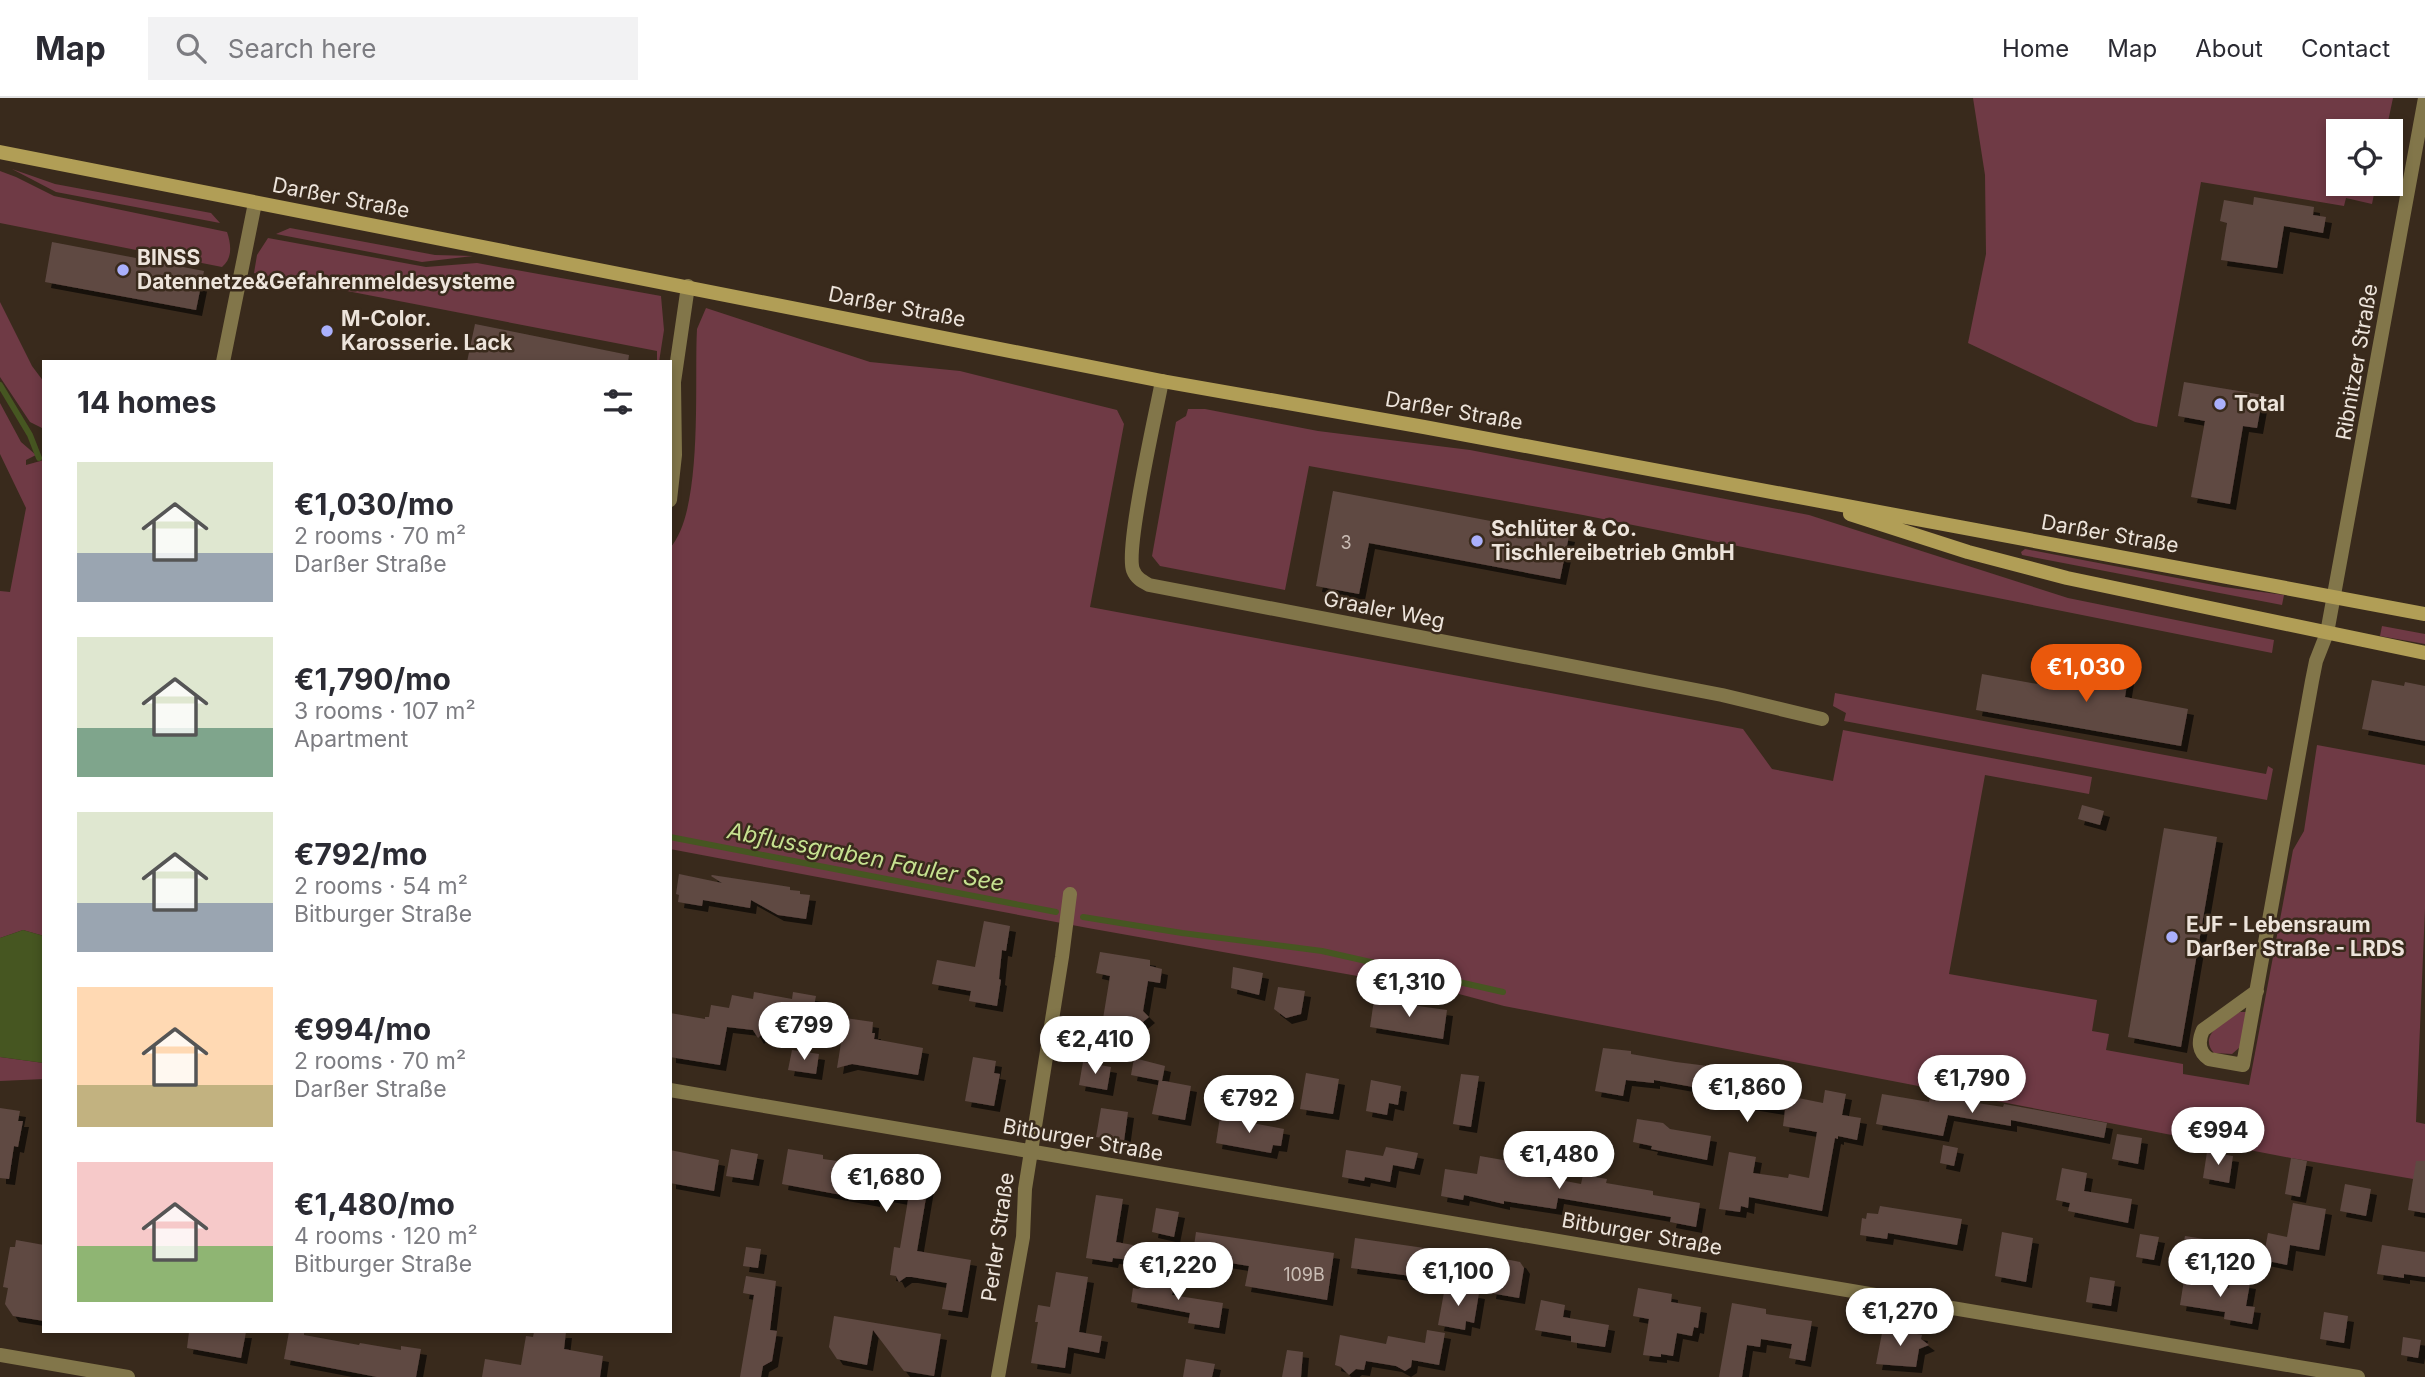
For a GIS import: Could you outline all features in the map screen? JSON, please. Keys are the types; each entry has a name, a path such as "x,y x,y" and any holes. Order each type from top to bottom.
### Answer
{"main road":[{"name":"Darßer Straße","path":"0,152 1161,381 1788,494 2425,614"},
{"name":"Darßer Straße","path":"1788,494 1968,552 2067,578 2425,653"}],"street":[{"name":"Ribnitzer Straße","path":"2327,633 2425,98"},
{"path":"223,360 255,203"},
{"path":"672,482 675,455 674,382 688,286"},
{"name":"Graaler Weg","path":"1161,381 1136,524 1132,563 1138,579 1149,585 1722,695 1822,719"},
{"path":"2257,991 2203,1030 2199,1044 2204,1056 2243,1065 2257,991 2312,681 2316,661 2327,633"},
{"name":"Perler Straße","path":"998,1377 1023,1237 1025,1189 1070,894"},
{"name":"Bitburger Straße","path":"672,1090 2358,1377"},
{"path":"0,1355 128,1377"}],"shaded area":[{"path":"1973,98 2393,98 2389,119 2326,119 2326,196 2374,196 2372,204 2346,198 2344,206 2201,182 2157,427 2135,422 1968,343 1986,254 1985,175"},
{"path":"12,169 55,184 211,213 220,223 56,192"},
{"path":"0,171 54,196 227,232 230,246 228,259 222,267 0,223"},
{"path":"290,228 435,255 473,256 422,262 276,234"},
{"path":"268,238 426,267 477,263 661,296 664,330 659,360 657,360 657,351 254,273 257,255"},
{"path":"0,302 32,366 42,379 42,428 30,422 0,377"},
{"path":"706,308 870,362 960,371 1117,410 1124,424 1090,607 1743,729 1772,769 1833,781 1843,730 2092,777 2089,794 1985,775 1949,974 2097,1000 2092,1031 2109,1034 2106,1050 2183,1064 2183,1074 2249,1085 2293,850 2304,831 2317,745 2425,765 2425,909 2416,1122 2425,1124 2425,1181 2291,1158 1504,1006 1459,994 1088,928 672,849 672,545 681,530 693,476 697,329"},
{"path":"0,403 21,442 36,455 26,460 26,465 42,461 42,935 23,930 0,938 0,591 10,592 26,508 0,454"},
{"path":"1188,409 1205,409 1318,431 1470,450 1809,515 2068,598 2274,640 2272,653 1583,515 1309,466 1285,590 1160,566 1152,556 1176,422 1186,416"},
{"path":"2025,549 2224,587 2284,595 2282,605 2022,555 2021,552"},
{"path":"2382,626 2425,634 2425,644 2380,636"},
{"path":"1835,693 2266,774 2268,766 2273,769 2267,800 1844,721 1846,713 1833,706"},
{"path":"23,930 42,935 42,1063 0,1057 0,938"},
{"path":"2240,1012 2247,1012 2240,1047 2232,1054 2214,1053 2209,1040 2211,1034 2222,1023"},
{"path":"0,1057 42,1063 42,1079 0,1081"}],"building":[{"path":"2254,197 2314,207 2313,215 2326,217 2323,233 2284,226 2277,268 2221,260 2227,223 2220,221 2224,200 2253,205"},
{"path":"52,242 204,271 196,310 45,282"},
{"path":"475,324 629,355 628,360 467,360"},
{"path":"2184,382 2263,395 2257,428 2243,426 2230,504 2191,497 2205,421 2178,416"},
{"name":"Schlüter & Co. Tischlereibetrieb GmbH","path":"1333,491 1569,536 1560,579 1369,543 1359,594 1316,586"},
{"path":"2076,655 2130,666 2125,697 2188,709 2181,746 1976,710 1982,674 2070,690"},
{"path":"2372,680 2404,686 2405,682 2425,686 2425,741 2362,729"},
{"path":"2082,805 2104,811 2100,825 2078,819"},
{"name":"EJF - Lebensraum Darßer Straße - LRDS","path":"2164,828 2217,837 2181,1047 2128,1037"},
{"path":"679,874 722,883 711,876 790,887 790,890 800,891 800,894 810,895 806,919 778,915 751,900 750,908 703,900 702,906 678,902 679,895 676,894"},
{"path":"984,921 1010,926 1006,951 1002,950 997,1006 969,1001 971,991 932,984 937,960 975,967"},
{"path":"1100,952 1150,960 1150,966 1162,969 1160,983 1148,981 1143,1011 1149,1017 1137,1027 1135,1037 1110,1033 1111,1027 1102,1025 1110,976 1096,973"},
{"path":"1233,967 1263,973 1259,995 1231,988"},
{"path":"1278,987 1305,991 1301,1014 1286,1018 1274,1009"},
{"path":"754,992 792,999 793,992 816,996 812,1016 799,1013 795,1041 764,1032 758,1038 753,1030 727,1027 720,1065 672,1057 672,1013 705,1019 709,1017 711,1005 729,1008 732,995 753,999"},
{"path":"1374,1000 1447,1010 1443,1039 1370,1027"},
{"path":"845,1018 873,1022 874,1039 923,1048 918,1075 852,1064 837,1068"},
{"path":"1603,1048 1631,1051 1631,1054 1676,1062 1771,1074 1768,1092 1823,1103 1825,1090 1846,1094 1842,1115 1861,1118 1857,1140 1838,1136 1838,1139 1835,1138 1822,1211 1749,1197 1748,1208 1741,1206 1740,1212 1719,1209 1729,1152 1756,1157 1753,1173 1788,1178 1789,1174 1809,1178 1817,1132 1783,1126 1785,1110 1748,1104 1749,1100 1737,1098 1737,1095 1654,1080 1654,1083 1626,1080 1623,1096 1595,1091"},
{"path":"792,1050 819,1054 816,1074 788,1070"},
{"path":"973,1057 996,1061 994,1073 1000,1074 994,1106 965,1101"},
{"path":"1134,1058 1165,1066 1162,1081 1131,1075"},
{"path":"1083,1062 1111,1067 1107,1090 1079,1085"},
{"path":"1306,1073 1339,1079 1333,1114 1300,1109"},
{"path":"1461,1074 1479,1076 1471,1127 1453,1124"},
{"path":"1159,1080 1191,1086 1185,1120 1152,1114"},
{"path":"1371,1080 1401,1086 1398,1105 1389,1103 1387,1115 1366,1111"},
{"path":"1931,1090 1952,1094 1951,1099 2003,1107 2004,1104 2107,1123 2104,1138 2011,1120 2011,1126 1948,1115 1943,1136 1876,1124 1882,1094 1929,1102"},
{"path":"0,1108 20,1111 18,1121 23,1121 18,1147 14,1146 9,1179 0,1178"},
{"path":"1101,1108 1128,1112 1124,1141 1096,1137"},
{"path":"1220,1117 1284,1129 1281,1146 1273,1145 1271,1153 1216,1143"},
{"path":"1637,1119 1663,1123 1670,1129 1711,1136 1707,1160 1651,1149 1652,1146 1633,1142"},
{"path":"2117,1134 2142,1138 2138,1164 2112,1159"},
{"path":"1943,1145 1958,1148 1954,1166 1940,1163"},
{"path":"1386,1147 1418,1153 1414,1169 1393,1165 1390,1182 1365,1177 1364,1181 1342,1177 1346,1150 1383,1156"},
{"path":"731,1149 758,1154 753,1180 726,1176"},
{"path":"788,1149 823,1155 823,1159 930,1174 917,1251 971,1260 962,1312 942,1309 947,1283 912,1277 906,1277 899,1282 896,1276 890,1275 894,1247 900,1248 908,1200 875,1194 874,1201 782,1184"},
{"path":"672,1150 719,1160 714,1191 672,1183"},
{"path":"2207,1152 2233,1156 2229,1183 2203,1178"},
{"path":"1480,1156 1520,1163 1518,1172 1581,1184 1583,1175 1607,1179 1606,1183 1700,1203 1696,1227 1670,1222 1671,1217 1558,1198 1556,1209 1504,1201 1504,1204 1464,1195 1463,1200 1441,1196 1445,1169 1477,1174"},
{"path":"2291,1158 2307,1161 2300,1197 2285,1194"},
{"path":"2416,1161 2425,1161 2425,1213 2408,1210"},
{"path":"2062,1168 2087,1173 2084,1191 2132,1199 2128,1223 2068,1211 2070,1203 2056,1200"},
{"path":"2345,1184 2371,1189 2366,1216 2340,1211"},
{"path":"1096,1195 1123,1199 1116,1242 1133,1245 1130,1260 1113,1258 1112,1262 1086,1258"},
{"path":"2293,1203 2326,1209 2319,1250 2290,1245 2287,1265 2263,1260 2268,1233 2287,1237"},
{"path":"1880,1206 1962,1219 1957,1245 1888,1233 1887,1239 1860,1235 1862,1218 1866,1219 1867,1213 1878,1214"},
{"path":"1156,1208 1179,1212 1174,1237 1152,1232"},
{"path":"1196,1232 1334,1253 1327,1300 1245,1286 1249,1266 1199,1258 1199,1255 1193,1253"},
{"path":"2002,1232 2033,1238 2026,1282 1995,1276"},
{"path":"2140,1234 2159,1237 2154,1260 2136,1257"},
{"path":"2185,1236 2204,1239 2201,1256 2182,1252"},
{"path":"1355,1238 1431,1249 1427,1274 1415,1285 1411,1276 1351,1268"},
{"path":"16,1240 42,1245 42,1321 13,1316 5,1304 8,1288 3,1287 10,1247 15,1247"},
{"path":"2382,1245 2425,1252 2425,1277 2404,1274 2404,1278 2377,1274"},
{"path":"746,1247 761,1249 758,1268 743,1266"},
{"path":"1500,1258 1520,1262 1524,1268 1519,1298 1490,1293 1495,1260"},
{"path":"1056,1272 1088,1277 1079,1332 1102,1336 1099,1353 1068,1347 1065,1368 1031,1363 1038,1305 1050,1307"},
{"path":"746,1276 776,1281 770,1330 777,1331 772,1361 763,1366 761,1377 740,1377 754,1295 743,1293"},
{"path":"1156,1277 1175,1280 1172,1295 1223,1303 1219,1328 1188,1323 1190,1313 1131,1302 1133,1288 1138,1289"},
{"path":"2090,1277 2115,1281 2111,1306 2086,1302"},
{"path":"2184,1280 2229,1288 2230,1280 2250,1283 2246,1306 2255,1307 2252,1324 2224,1319 2225,1312 2180,1305"},
{"path":"1445,1287 1479,1293 1474,1323 1466,1321 1465,1330 1438,1325"},
{"path":"1638,1288 1672,1294 1671,1302 1701,1307 1698,1328 1694,1327 1692,1336 1677,1333 1673,1356 1643,1355 1649,1319 1633,1316"},
{"path":"1541,1300 1565,1305 1563,1317 1609,1325 1605,1347 1571,1342 1571,1336 1535,1330"},
{"path":"1732,1303 1766,1309 1766,1314 1812,1321 1805,1361 1789,1358 1792,1344 1761,1339 1760,1347 1747,1345 1742,1377 1719,1377"},
{"path":"2324,1312 2348,1316 2344,1343 2320,1339"},
{"path":"834,1316 941,1334 934,1376 904,1371 873,1330 867,1365 837,1359 829,1347"},
{"path":"1883,1328 1922,1335 1921,1339 1929,1345 1919,1349 1916,1367 1876,1364"},
{"path":"1427,1330 1445,1333 1439,1365 1412,1360 1411,1367 1405,1371 1396,1366 1366,1361 1364,1370 1356,1369 1349,1375 1335,1365 1340,1335 1386,1344 1388,1336 1425,1343"},
{"path":"189,1333 246,1333 241,1358 187,1348"},
{"path":"289,1333 304,1333 359,1345 360,1343 401,1350 401,1346 421,1349 416,1377 377,1377 284,1359"},
{"path":"534,1333 566,1333 564,1349 603,1356 600,1377 482,1377 485,1359 521,1365 526,1336 533,1337"},
{"path":"2403,1337 2421,1340 2418,1358 2401,1355"},
{"path":"1287,1350 1303,1352 1301,1377 1282,1377"},
{"path":"1186,1359 1215,1364 1212,1377 1183,1377"}],"waterway":[{"name":"Abflussgraben Fauler See","path":"0,385 30,435 39,458"},
{"name":"Abflussgraben Fauler See","path":"672,837 1056,912"},
{"path":"1083,917 1322,951 1503,992"}],"place":[{"name":"BINSS Datennetze&Gefahrenmeldesysteme","path":"123,270"},
{"name":"M-Color. Karosserie. Lack","path":"327,331"},
{"name":"Total","path":"2220,404"},
{"name":"Schlüter & Co. Tischlereibetrieb GmbH","path":"1477,541"},
{"name":"EJF - Lebensraum Darßer Straße - LRDS","path":"2172,937"}]}
